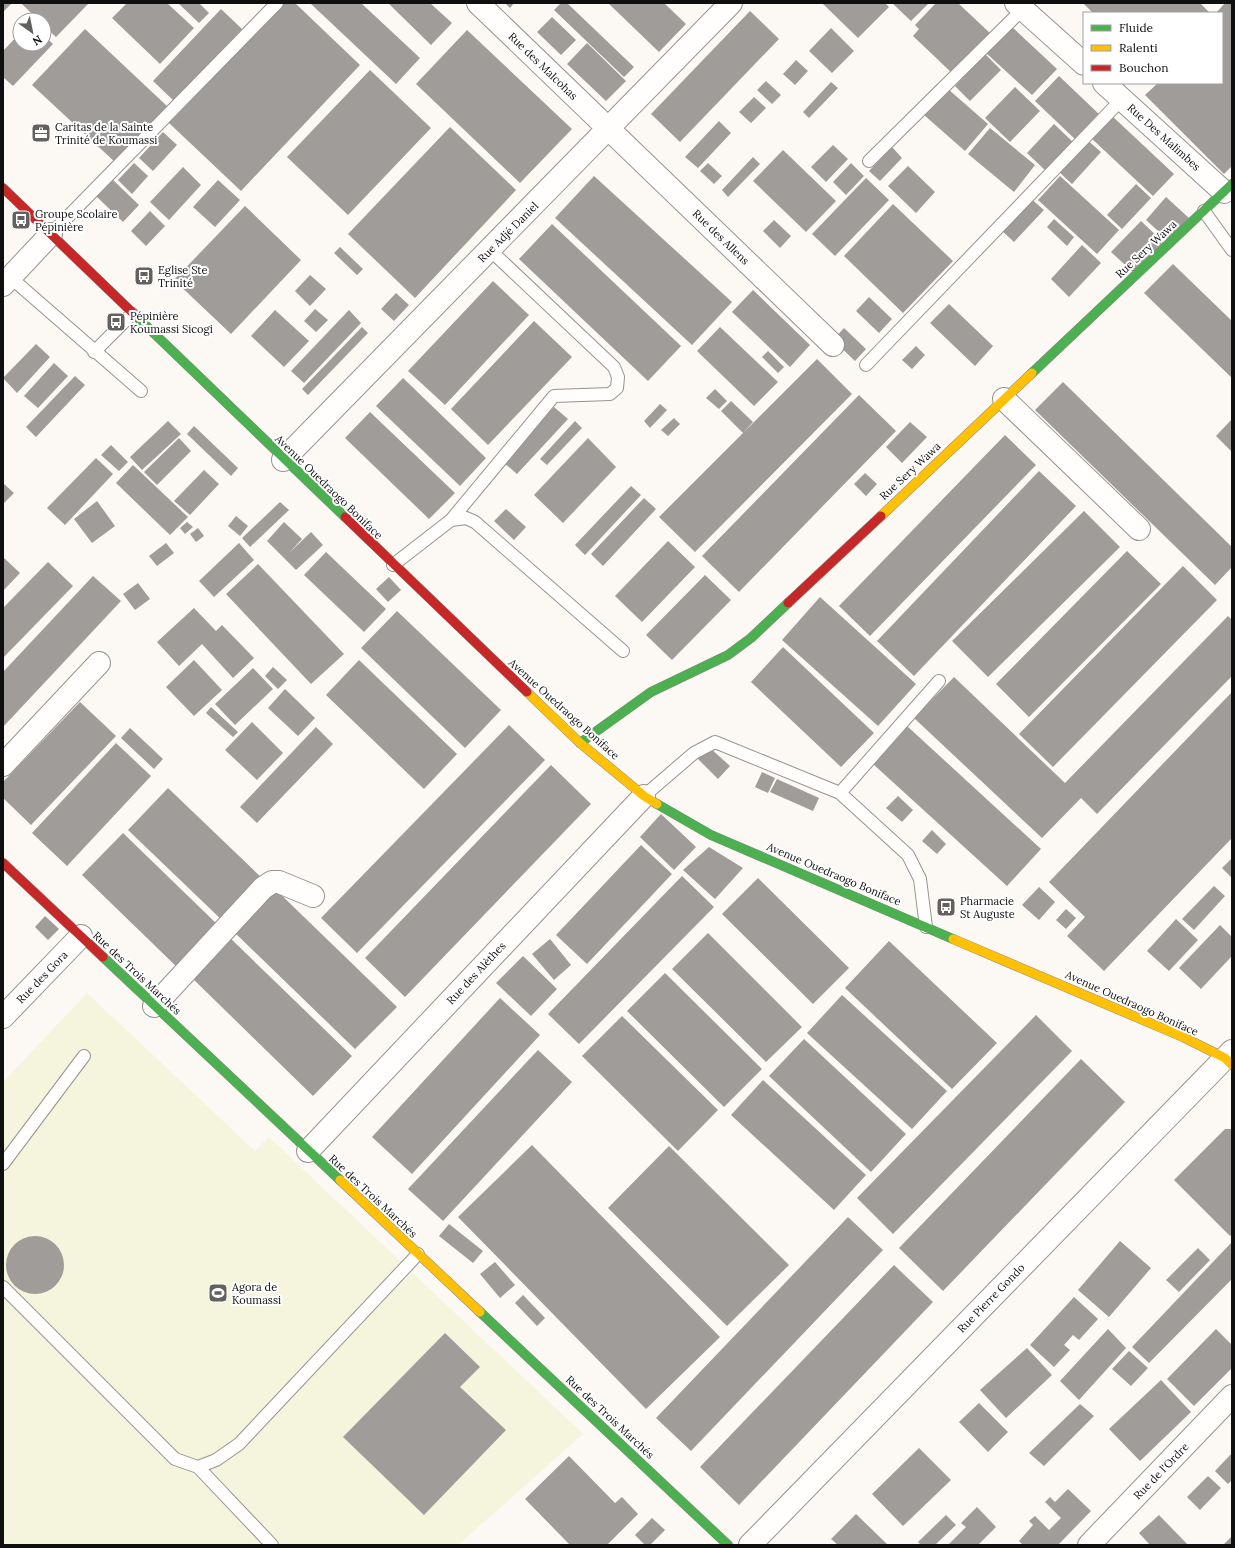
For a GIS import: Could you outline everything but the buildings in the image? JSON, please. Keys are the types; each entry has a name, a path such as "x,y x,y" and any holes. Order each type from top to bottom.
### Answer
{"street":[{"name":"Rue des Malcohas","path":"478,3 609,130"},
{"name":"Rue Adjé Daniel","path":"283,460 609,130 731,3"},
{"path":"1019,6 1083,63"},
{"name":"Rue Des Malimbes","path":"1105,84 1228,188"},
{"name":"Rue des Allens","path":"609,130 833,345"},
{"name":"Avenue Ouedraogo Boniface","path":"3,188 283,460 580,743 644,796 711,835 1230,1058"},
{"name":"Rue Sery Wawa","path":"580,743 651,692 728,655 751,638 1228,188"},
{"path":"7,281 51,234"},
{"path":"1004,399 1139,529"},
{"path":"3,765 99,663"},
{"name":"Rue des Alèthes","path":"308,1151 644,796"},
{"name":"Rue des Trois Marchés","path":"3,863 728,1545"},
{"path":"154,1006 263,888 272,882 279,882 313,896"},
{"name":"Rue des Gora","path":"3,1017 81,936"},
{"name":"Rue Pierre Gondo","path":"750,1545 1230,1058"},
{"name":"Rue de l'Ordre","path":"1089,1545 1232,1396"}],"lane":[{"path":"51,234 277,3"},
{"path":"869,161 1019,6"},
{"path":"866,365 1122,98"},
{"path":"1204,211 1232,250"},
{"path":"393,565 452,520 554,396 610,394 617,388 618,377 614,367 490,250"},
{"path":"7,281 140,391"},
{"path":"94,352 132,314"},
{"path":"452,520 466,518 475,522 623,652"},
{"path":"840,793 939,681"},
{"path":"644,796 694,753 715,742 840,793 908,855 920,878 926,927"},
{"path":"3,1164 84,1056"},
{"path":"198,1467 216,1460 239,1444 418,1254"},
{"path":"3,1286 175,1459 198,1467 272,1545"}],"green space":[{"name":"Agora de Koumassi","path":"87,993 255,1151 269,1137 583,1434 458,1545 3,1545 3,1082"}],"traffic: fast":[{"path":"1032,373 1232,184"},
{"path":"136,316 345,517"},
{"path":"580,743 651,692 728,655 751,638 788,603"},
{"path":"657,804 711,835 953,939"},
{"path":"103,957 340,1180"},
{"path":"480,1312 728,1545"}],"traffic: slow":[{"path":"881,516 1032,373"},
{"path":"527,692 580,743 644,796 657,804"},
{"path":"953,939 1183,1037 1225,1058 1232,1065"},
{"path":"340,1180 480,1312"}],"traffic: jam":[{"path":"3,188 136,316"},
{"path":"788,603 881,516"},
{"path":"345,517 527,692"},
{"path":"3,863 103,957"}],"place":[{"name":"Caritas de la Sainte Trinité de Koumassi","path":"41,133"},
{"name":"Groupe Scolaire Pépinière","path":"21,220"},
{"name":"Eglise Ste Trinité","path":"144,276"},
{"name":"Pépinière Koumassi Sicogi","path":"116,322"},
{"name":"Pharmacie St Auguste","path":"946,907"},
{"name":"Agora de Koumassi","path":"218,1293"}]}
